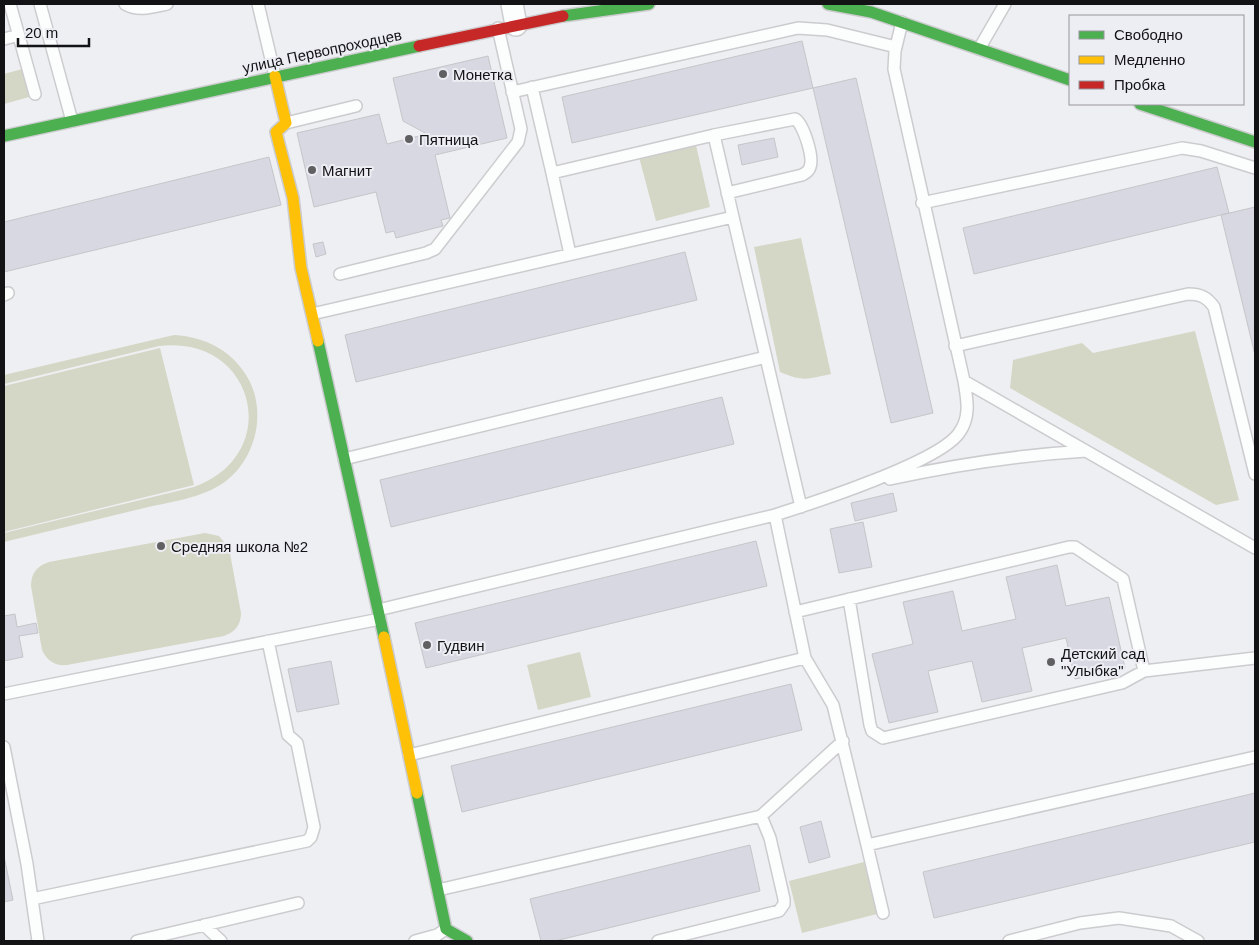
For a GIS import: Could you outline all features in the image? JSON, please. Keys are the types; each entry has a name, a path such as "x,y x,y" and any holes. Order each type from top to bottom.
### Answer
{"street":[{"path":"507,27 512,4"},
{"name":"улица Первопроходцев","path":"4,136 275,76 570,14 649,4"},
{"path":"828,4 871,12 1069,80"},
{"path":"275,76 286,123 276,132 293,198 301,268 379,614 446,929 467,941"},
{"path":"1143,105 1255,142"}],"lane":[{"path":"10,4 35,94"},
{"path":"40,4 72,121"},
{"path":"125,4 135,8 167,4"},
{"path":"258,4 275,76"},
{"path":"979,50 1005,4"},
{"path":"4,694 268,641 775,515 801,507 924,458 944,447 959,434 965,422 968,406 894,69 896,47 902,22"},
{"path":"340,274 426,253 442,242 518,142 521,129 512,92 507,27"},
{"path":"512,92 798,28 828,30 896,47"},
{"path":"4,39 19,35"},
{"path":"532,87 570,254"},
{"path":"286,123 356,106"},
{"path":"552,173 714,135 795,119 803,126 811,163 807,172 802,175 727,192"},
{"path":"714,135 801,507"},
{"path":"922,203 1182,148 1201,151 1255,168"},
{"path":"312,314 733,217"},
{"path":"955,346 1188,294 1198,294 1209,300 1214,307 1255,474"},
{"path":"344,459 766,357"},
{"path":"964,382 1255,548"},
{"path":"854,486 945,467 1046,454 1086,452"},
{"path":"775,515 804,658 833,705 843,740 883,914"},
{"path":"795,612 1075,547 1123,579 1144,671"},
{"path":"849,599 870,725 872,731 882,738 888,739 1122,683 1144,671 1255,658"},
{"path":"32,899 297,843 311,837 314,827 297,743 288,735 268,641"},
{"path":"409,755 804,658"},
{"path":"438,890 761,816 843,740"},
{"path":"4,747 38,941"},
{"path":"867,845 1255,757"},
{"path":"658,941 779,911 782,908 784,899 770,838 761,816"},
{"path":"137,941 298,903"},
{"path":"1009,941 1080,923 1119,918 1171,926 1198,941"},
{"path":"204,925 221,941"},
{"path":"415,941 446,929"}],"green space":[{"path":"22,69 29,97 4,104 4,74"},
{"path":"696,145 710,207 656,221 639,157"},
{"path":"801,238 831,374 806,379 780,372 754,247"},
{"path":"1195,331 1239,500 1216,505 1010,388 1013,360 1082,343 1093,353"},
{"path":"174,335 198,339 219,348 236,362 250,382 257,408 255,436 251,449 236,472 217,487 196,496 4,542 4,533 194,487 223,471 240,449 248,425 247,400 236,377 218,358 192,347 159,346 4,384 4,375"},
{"path":"160,348 194,485 4,532 4,386"},
{"path":"205,533 219,536 229,548 241,613 239,624 234,630 224,636 67,665 55,664 46,657 42,650 31,586 32,577 38,568 49,562"},
{"path":"580,652 591,697 538,710 527,665"},
{"path":"864,862 877,914 802,933 789,881"}],"building":[{"path":"802,41 813,88 572,143 562,97"},
{"path":"488,56 507,138 435,155 450,218 441,220 443,226 396,238 394,231 386,233 376,192 314,207 297,133 379,114 387,144 427,134 403,121 393,78"},
{"path":"856,78 933,413 891,423 813,88"},
{"path":"774,138 778,157 742,165 738,145"},
{"path":"269,157 281,205 4,272 4,222"},
{"path":"1217,167 1229,213 974,274 963,228"},
{"path":"1255,207 1255,355 1221,215"},
{"path":"323,242 326,254 316,257 313,244"},
{"path":"685,252 697,300 356,382 345,335"},
{"path":"722,397 734,444 391,527 380,480"},
{"path":"893,493 897,511 855,521 851,503"},
{"path":"863,522 872,567 839,573 830,529"},
{"path":"756,541 767,586 426,668 415,623"},
{"path":"1057,565 1066,606 1109,597 1125,668 1075,679 1066,638 1022,648 1032,691 982,702 972,661 928,671 938,712 889,723 872,654 913,644 903,602 953,591 962,631 1016,619 1006,577"},
{"path":"15,614 17,627 36,623 38,633 19,636 23,657 4,661 4,616"},
{"path":"331,661 339,704 297,712 288,669"},
{"path":"791,684 802,730 462,812 451,766"},
{"path":"1255,793 1255,842 934,918 923,872"},
{"path":"821,821 830,857 809,863 800,827"},
{"path":"750,845 760,891 555,941 541,941 530,899"},
{"path":"4,856 13,900 4,902"}],"traffic: fast":[{"path":"563,16 649,4"},
{"path":"828,4 871,12 1069,80"},
{"path":"4,136 419,46"},
{"path":"1143,105 1255,142"},
{"path":"318,341 384,637"},
{"path":"417,793 446,929 467,941"}],"traffic: slow":[{"path":"275,76 286,123 276,132 293,198 301,268 318,341"},
{"path":"384,637 417,793"}],"traffic: jam":[{"path":"419,46 563,16"}],"place":[{"name":"Монетка","path":"443,74"},
{"name":"Пятница","path":"409,139"},
{"name":"Магнит","path":"312,170"},
{"name":"Средняя школа №2","path":"161,546"},
{"name":"Гудвин","path":"427,645"},
{"name":"Детский сад \"Улыбка\"","path":"1051,662"}]}
